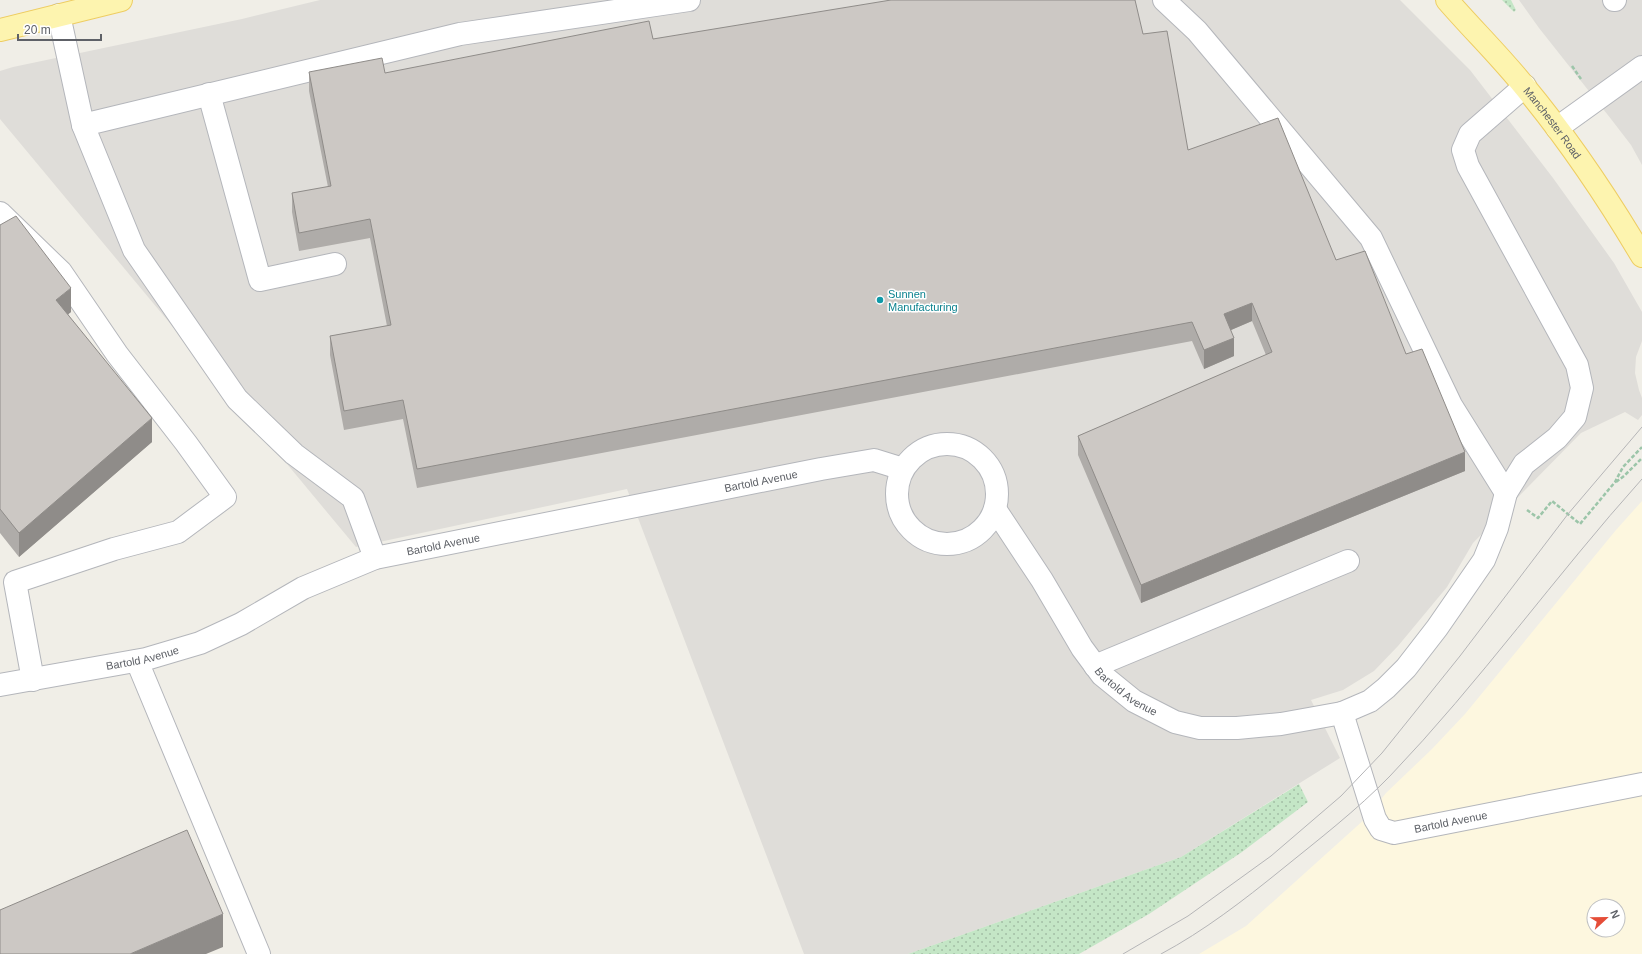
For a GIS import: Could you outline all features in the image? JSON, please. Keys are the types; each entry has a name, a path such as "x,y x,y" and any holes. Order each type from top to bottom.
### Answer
{"main road":[{"path":"0,30 121,0"},
{"name":"Manchester Road","path":"1447,0 1525,86 1557,128 1625,227 1642,256"}],"street":[{"path":"83,125 460,34 689,0"},
{"path":"1164,0 1197,31 1371,238 1451,405 1506,493"},
{"path":"59,15 83,125 134,250 237,399 294,454 354,498 375,558"},
{"path":"1557,128 1642,67"},
{"name":"Bartold Avenue","path":"995,509 1042,580 1082,648 1102,675 1134,701 1175,722 1200,728 1237,728 1281,724 1342,713 1370,701 1386,688 1406,668 1437,628 1484,560 1496,528 1506,493 1524,464 1557,438 1575,417 1582,388 1576,365 1468,166 1463,150 1470,134 1525,86"},
{"path":"209,94 260,280 335,264"},
{"path":"0,213 61,272 117,354 186,443 225,497 178,532 8,580 33,680"},
{"path":"943,444 960,445 974,452 986,462 994,477 997,493 995,509 988,524 978,534 965,542 950,545 935,543 921,537 909,527 901,514 897,499 898,483 903,469 914,456 928,447 943,444"},
{"name":"Bartold Avenue","path":"0,685 137,661 200,643 241,624 303,588 375,558 742,484 874,460 903,469"},
{"path":"1095,666 1348,561"},
{"path":"137,661 259,954"},
{"name":"Bartold Avenue","path":"1342,713 1374,819 1381,829 1394,833 1642,784"}],"path":[{"path":"1572,66 1584,82"},
{"path":"1527,509 1538,518 1552,501 1580,524 1615,482 1623,467 1642,447"},
{"path":"1615,482 1624,476 1642,458"}],"shaded area":[{"path":"320,0 1400,0 1470,70 1553,178 1614,263 1642,312 1642,341 1636,357 1635,373 1642,398 1642,415 1638,420 1625,412 1581,433 1473,543 1447,587 1398,646 1374,671 1343,690 1311,700 1340,758 1181,857 908,954 804,954 627,489 356,547 0,119 0,71 242,19"},
{"path":"1519,0 1642,0 1642,165 1631,145 1539,28"},
{"path":"1642,501 1642,954 1199,954 1246,926 1366,818 1386,793 1432,749 1465,714 1616,530"}],"green space":[{"path":"1502,0 1511,0 1516,10 1514,12"},
{"path":"1299,784 1308,802 1242,852 1149,914 1079,954 908,954 1181,857"}],"building":[{"name":"Sunnen Manufacturing","path":"891,0 1135,0 1143,34 1167,31 1188,150 1278,118 1336,260 1365,251 1406,354 1422,349 1465,452 1141,585 1078,436 1272,352 1252,303 1224,314 1234,338 1204,350 1192,322 417,469 403,400 344,411 330,336 391,325 370,219 299,233 292,193 331,186 309,72 382,58 385,73 649,21 653,39"},
{"path":"16,216 71,288 56,300 152,418 19,533 0,509 0,225"},
{"path":"187,830 223,914 130,954 0,954 0,910"}],"tram line":[{"path":"1123,954 1188,916 1271,856 1341,796 1382,753 1460,656 1568,514 1642,427"},
{"path":"1161,954 1193,935 1238,904 1351,813 1377,789 1455,704 1642,479"}],"place":[{"name":"Sunnen Manufacturing","path":"880,300"}]}
